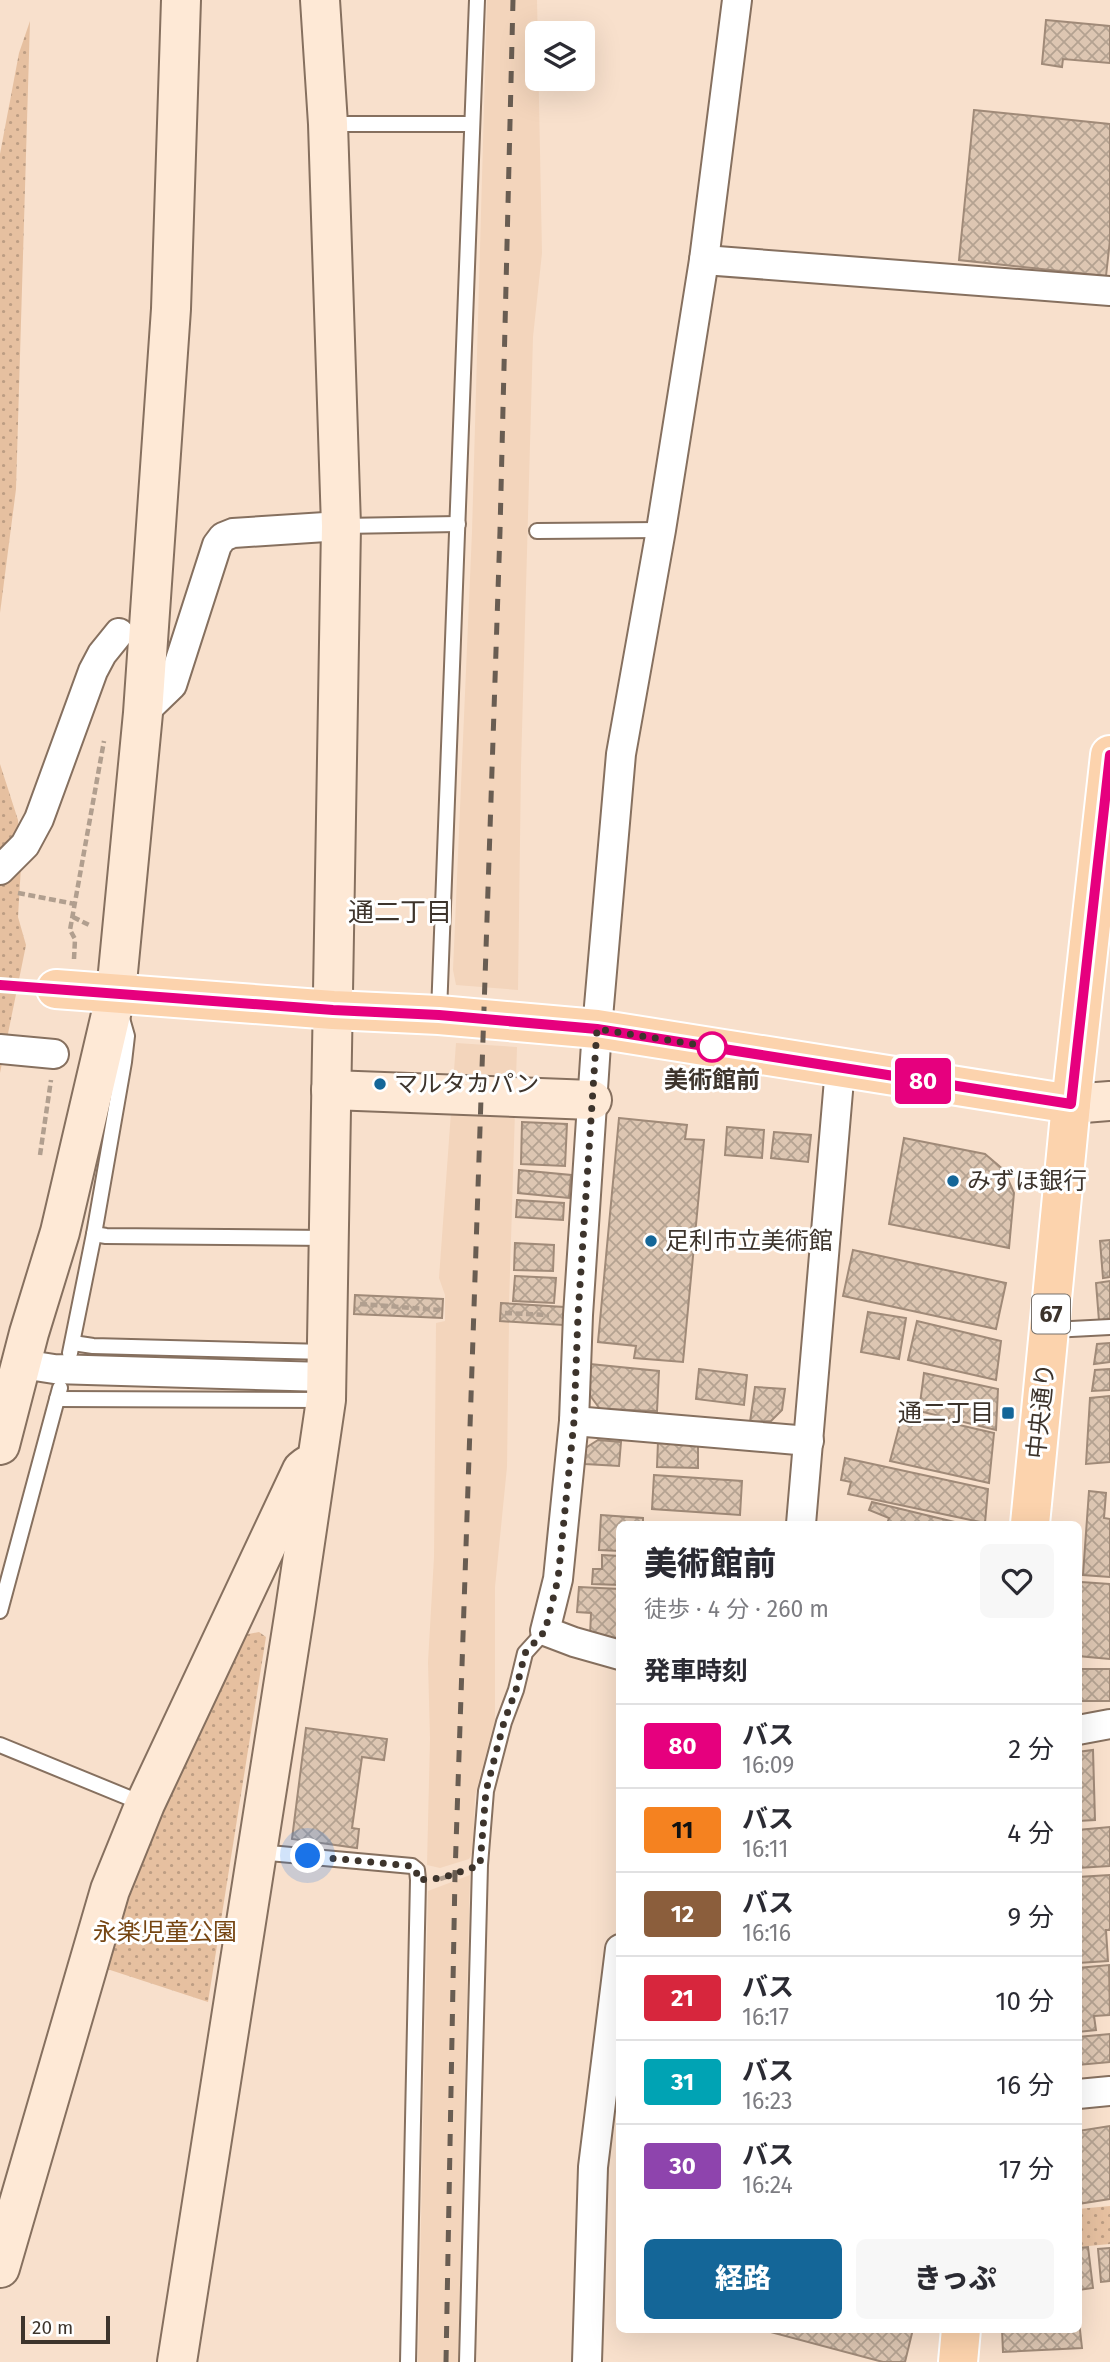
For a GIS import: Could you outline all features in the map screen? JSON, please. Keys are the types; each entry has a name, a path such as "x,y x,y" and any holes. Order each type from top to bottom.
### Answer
{"main road":[{"name":"中央通り","path":"1030,1521 1071,1104 1106,825 1110,755"},
{"path":"56,989 333,1010 439,1015 597,1029 1071,1104"},
{"path":"958,2362 961,2333"}],"street":[{"path":"0,1445 38,1299 60,1231 116,993 143,713 171,309 181,0"},
{"path":"177,2362 319,1455 326,1376 341,526 328,124 320,0"},
{"path":"616,1654 545,1631 558,1579 574,1421 578,1315 597,1029 621,754 661,530 704,260 737,0"},
{"path":"704,260 1110,291"},
{"path":"143,713 172,685 217,545 223,537 233,533 341,526"},
{"path":"0,870 25,845 39,819 93,671 102,654 119,633"},
{"path":"11,1050 54,1054"},
{"path":"801,1521 840,1068"},
{"path":"331,1090 592,1100"},
{"path":"1071,1104 1110,1101"},
{"path":"22,1364 54,1369 326,1376"},
{"path":"574,1421 809,1441"},
{"path":"0,2268 110,1890 145,1804 302,1470 319,1455"},
{"path":"244,1597 270,1598 295,1610"},
{"path":"1082,1729 1110,1724"},
{"path":"587,2362 593,2167 616,1982"},
{"path":"1082,2094 1110,2091"}],"lane":[{"path":"439,1015 477,0"},
{"path":"328,124 471,124"},
{"path":"341,526 458,524"},
{"path":"537,531 661,530"},
{"path":"0,1611 59,1393 312,1398 326,1376 93,1346 71,1348 94,1234 127,1036 116,993"},
{"path":"94,1234 329,1238"},
{"path":"1049,1330 1110,1327"},
{"path":"467,2362 480,1865 486,1791 525,1653 545,1631"},
{"path":"0,1745 145,1804"},
{"path":"256,1852 412,1866 416,1870 418,1880 408,2362"}],"path":[{"path":"76,951 75,939 70,930 104,739"},
{"path":"20,894 75,904"},
{"path":"73,917 91,926"},
{"path":"357,1304 440,1310"},
{"path":"505,1313 551,1315"},
{"path":"418,1880 442,1878 480,1865"}],"shaded area":[{"path":"487,0 537,0 537,21 525,21 525,91 539,91 542,253 533,337 521,767 518,990 456,985 453,970 472,532"},
{"path":"456,1043 517,1047 509,1304 501,1321 509,1322 507,1467 495,1587 495,1720 475,1796 473,1852 469,1859 440,1868 427,1865 430,1739 428,1662 434,1557 436,1323 445,1321 445,1295 439,1278"},
{"path":"470,1875 458,2362 418,2362 428,1891"}],"green space":[{"path":"30,21 16,489 0,613 0,154 19,53"},
{"path":"0,764 18,820 21,866 18,917 26,945 0,1073"},
{"name":"永楽児童公園","path":"259,1632 266,1637 208,2002 98,1966 128,1878 244,1635"},
{"path":"1110,2206 1110,2244 1082,2247 1082,2209"}],"building":[{"path":"1046,20 1110,26 1110,63 1063,59 1062,67 1042,64"},
{"path":"974,110 1110,124 1110,240 1106,276 959,260"},
{"name":"足利市立美術館","path":"619,1118 687,1125 685,1139 704,1140 683,1362 634,1358 636,1346 598,1342"},
{"path":"522,1122 567,1124 565,1166 521,1164"},
{"path":"727,1127 764,1130 762,1158 725,1155"},
{"path":"774,1132 811,1135 808,1162 771,1158"},
{"name":"みずほ銀行","path":"904,1138 985,1154 1004,1170 1014,1193 1009,1248 889,1224"},
{"path":"519,1170 571,1175 569,1198 518,1193"},
{"path":"517,1200 564,1203 563,1220 516,1217"},
{"path":"1110,1240 1110,1277 1103,1278 1100,1241"},
{"path":"515,1243 554,1245 553,1271 514,1270"},
{"path":"853,1250 1006,1283 996,1329 843,1296"},
{"path":"515,1276 556,1278 554,1303 513,1301"},
{"path":"1110,1281 1110,1320 1099,1321 1096,1283"},
{"path":"355,1295 443,1299 442,1318 354,1314"},
{"path":"501,1303 564,1307 563,1325 500,1321"},
{"path":"868,1312 906,1318 899,1359 861,1352"},
{"path":"917,1321 1001,1341 996,1380 908,1360"},
{"path":"1110,1343 1110,1362 1094,1364 1097,1344"},
{"path":"590,1364 659,1371 657,1411 600,1409 589,1394"},
{"path":"699,1369 747,1375 744,1405 696,1399"},
{"path":"1110,1369 1110,1390 1092,1391 1095,1370"},
{"path":"924,1373 998,1389 996,1430 919,1411"},
{"path":"755,1387 785,1389 782,1410 771,1421 750,1422"},
{"path":"1110,1396 1110,1462 1086,1464 1090,1398"},
{"path":"903,1412 994,1433 989,1483 890,1461"},
{"path":"598,1440 621,1442 619,1466 585,1464 584,1449"},
{"path":"658,1442 698,1443 698,1468 657,1467"},
{"path":"845,1458 988,1489 985,1521 848,1494 851,1482 841,1480"},
{"path":"654,1475 742,1481 740,1515 652,1509"},
{"path":"1089,1491 1106,1493 1104,1518 1110,1519 1110,1577 1083,1575"},
{"path":"872,1502 951,1521 888,1521 889,1518 869,1510"},
{"path":"601,1515 643,1518 643,1521 616,1521 616,1551 599,1550"},
{"path":"602,1555 616,1556 616,1585 592,1584 593,1569 602,1569"},
{"path":"1082,1582 1110,1584 1110,1659 1082,1656"},
{"path":"579,1587 616,1589 616,1639 590,1636 591,1613 577,1612"},
{"path":"1082,1669 1110,1669 1110,1701 1082,1701"},
{"path":"306,1728 387,1739 384,1760 362,1757 352,1828 359,1829 357,1848 292,1839"},
{"path":"1093,1750 1095,1820 1082,1821 1082,1751"},
{"path":"1110,1827 1110,1866 1082,1868 1082,1830"},
{"path":"1110,1875 1110,1930 1106,1930 1108,1961 1082,1963 1082,1877"},
{"path":"1109,1965 1110,2015 1094,2016 1096,2030 1082,2032 1082,1968"},
{"path":"1110,2034 1110,2062 1082,2065 1082,2037"},
{"path":"1110,2126 1110,2199 1082,2203 1082,2130"},
{"path":"1088,2247 1093,2288 1082,2289 1082,2248"},
{"path":"1110,2248 1110,2281 1101,2282 1098,2249"},
{"path":"774,2333 912,2333 905,2362 883,2362"},
{"path":"1002,2333 1080,2333 1082,2348 1003,2352"}],"railway":[{"path":"446,2362 455,1875 500,531 513,0"}],"bus line":[{"name":"80","path":"0,985 333,1010 439,1015 597,1029 1071,1104 1110,755"}],"place":[{"name":"美術館前","path":"712,1047"},
{"name":"マルタカパン","path":"380,1084"},
{"name":"みずほ銀行","path":"953,1181"},
{"name":"足利市立美術館","path":"651,1241"},
{"name":"通二丁目","path":"1008,1413"}],"district":[{"name":"通二丁目","path":"400,912"}],"route":[{"path":"308,1856 412,1866 416,1870 418,1880 455,1875 480,1865 486,1791 504,1722 516,1690 525,1653 545,1631 558,1579 574,1421 578,1315 597,1029 712,1047"}]}
